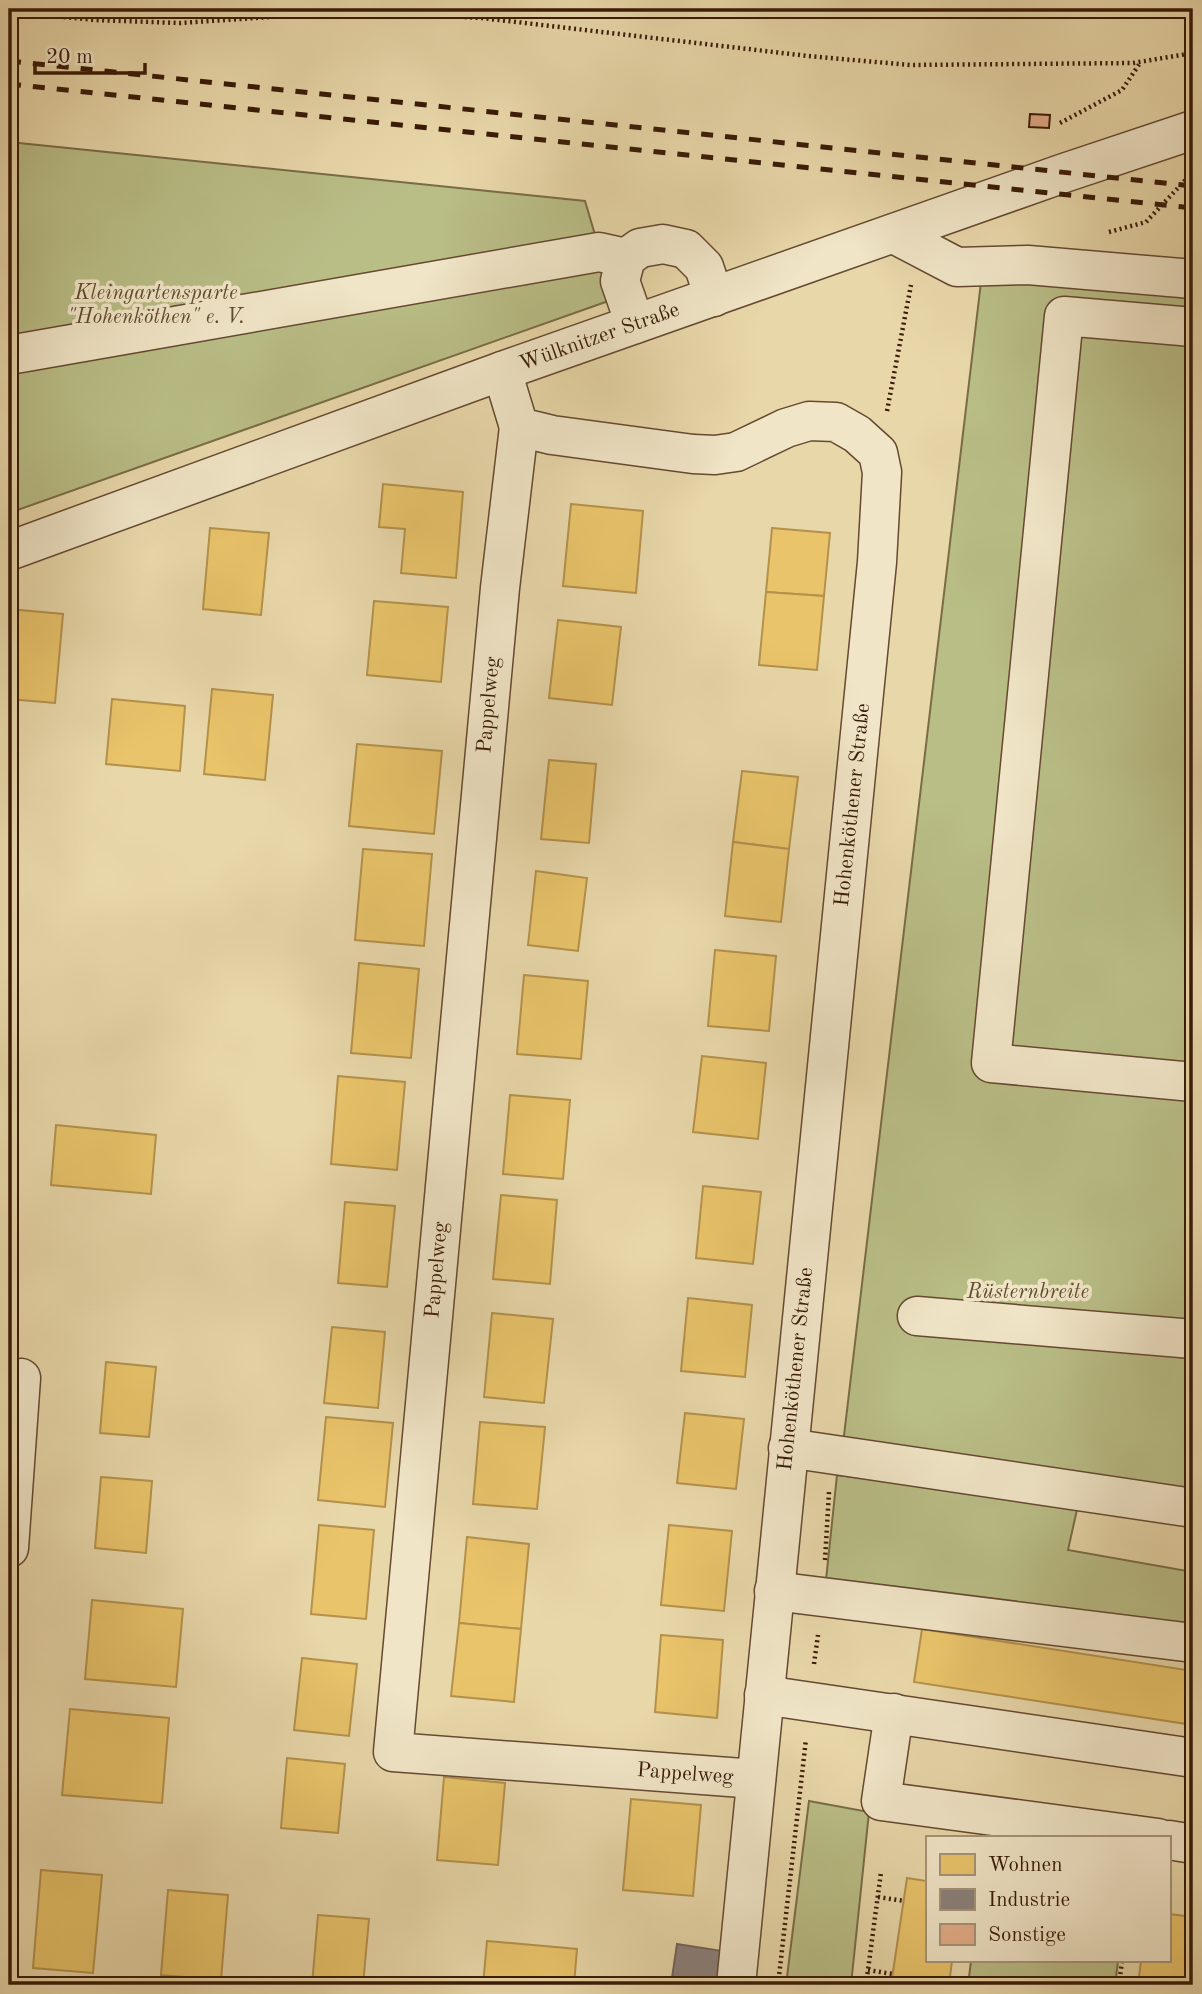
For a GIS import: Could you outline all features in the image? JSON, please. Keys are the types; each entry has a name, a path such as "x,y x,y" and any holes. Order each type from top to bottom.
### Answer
{"street":[{"name":"Wülknitzer Straße","path":"9,551 502,371 1193,130"},
{"path":"894,234 957,267 1028,265 1193,279"},
{"path":"635,324 620,281 626,258 640,248 663,244 686,249 704,267 713,297"},
{"path":"9,355 599,252 626,258"},
{"path":"1193,327 1064,316 991,1063 1193,1082"},
{"path":"502,371 519,427 552,435 715,455 736,452 786,428 808,421 836,422 857,434 877,453"},
{"name":"Pappelweg","path":"519,427 499,602 393,1752 756,1779"},
{"name":"Hohenköthener Straße","path":"736,1985 877,562 882,472 877,453"},
{"path":"917,1316 1193,1339"},
{"path":"9,1548 21,1378"},
{"path":"788,1448 1192,1497"},
{"path":"774,1591 1193,1643"},
{"path":"764,1695 1193,1758"},
{"path":"894,1713 881,1801 1143,1836"},
{"path":"1170,1840 1193,1844"}],"path":[{"path":"9,12 95,20 180,23 390,13 482,18 808,56 910,65 1140,62 1193,53"},
{"path":"1060,123 1122,90 1140,62"},
{"path":"1098,235 1146,222 1193,171"},
{"path":"877,453 913,273 894,234"},
{"path":"866,1985 881,1872"},
{"path":"878,1897 904,1901"},
{"path":"1119,1985 1122,1962"},
{"path":"868,1970 893,1974"}],"green space":[{"name":"Kleingartensparte \"Hohenköthen\" e. V.","path":"9,142 585,201 614,299 9,513"},
{"name":"Rüsternbreite","path":"983,265 1193,285 1193,1493 843,1444"},
{"path":"837,1475 1078,1505 1068,1550 1193,1572 1193,1636 826,1580"},
{"path":"809,1801 869,1812 851,1985 786,1985"},
{"path":"971,1962 1118,1962 1115,1985 968,1985"}],"building: Wohnen":[{"path":"383,484 463,492 456,578 401,573 405,529 379,527"},
{"path":"571,504 643,511 636,593 563,586"},
{"path":"210,528 269,533 261,615 203,609"},
{"path":"772,528 830,533 824,596 766,592"},
{"path":"766,592 824,596 817,670 759,665"},
{"path":"374,601 448,607 441,682 367,675"},
{"path":"9,609 63,614 55,703 9,699"},
{"path":"558,620 621,627 612,705 549,698"},
{"path":"212,689 273,695 265,780 204,774"},
{"path":"112,699 185,706 180,771 106,764"},
{"path":"357,744 442,751 434,834 349,826"},
{"path":"549,760 596,764 589,843 541,839"},
{"path":"742,771 798,777 789,849 733,842"},
{"path":"733,842 789,849 781,922 725,916"},
{"path":"363,849 432,854 424,946 355,940"},
{"path":"536,871 587,878 578,951 528,945"},
{"path":"715,950 776,956 769,1031 708,1026"},
{"path":"359,963 419,969 411,1058 351,1053"},
{"path":"524,975 588,981 581,1059 517,1054"},
{"path":"702,1056 766,1063 758,1139 693,1132"},
{"path":"338,1076 405,1082 397,1170 331,1164"},
{"path":"510,1095 570,1100 563,1179 503,1174"},
{"path":"56,1125 156,1135 151,1194 51,1185"},
{"path":"703,1186 761,1192 753,1264 696,1258"},
{"path":"501,1195 557,1200 550,1284 493,1279"},
{"path":"345,1202 395,1206 387,1287 338,1283"},
{"path":"688,1298 752,1305 745,1377 681,1371"},
{"path":"492,1313 553,1319 544,1403 484,1397"},
{"path":"332,1327 385,1332 378,1408 324,1403"},
{"path":"106,1362 156,1367 149,1437 100,1433"},
{"path":"685,1413 744,1419 736,1489 677,1483"},
{"path":"326,1417 393,1423 385,1507 318,1500"},
{"path":"480,1422 545,1427 537,1509 473,1504"},
{"path":"101,1477 152,1481 146,1553 95,1548"},
{"path":"319,1525 374,1530 366,1619 311,1614"},
{"path":"669,1525 732,1531 724,1611 661,1605"},
{"path":"467,1537 529,1544 521,1629 459,1623"},
{"path":"92,1600 183,1609 176,1687 85,1679"},
{"path":"459,1623 521,1629 514,1702 451,1696"},
{"path":"922,1629 1193,1671 1193,1725 914,1682"},
{"path":"661,1635 723,1640 717,1718 655,1712"},
{"path":"302,1658 357,1664 349,1736 294,1730"},
{"path":"70,1709 169,1718 162,1803 62,1795"},
{"path":"287,1758 345,1764 338,1833 281,1828"},
{"path":"444,1777 505,1783 498,1865 437,1860"},
{"path":"631,1799 701,1805 693,1896 623,1890"},
{"path":"41,1870 102,1875 93,1973 33,1968"},
{"path":"907,1878 926,1881 926,1962 952,1962 949,1985 891,1985"},
{"path":"168,1890 228,1895 221,1980 161,1975"},
{"path":"1170,1914 1193,1917 1193,1985 1138,1985 1141,1962 1170,1962"},
{"path":"318,1915 369,1919 363,1985 312,1985"},
{"path":"487,1941 577,1949 574,1985 483,1985"}],"building: Industrie":[{"path":"677,1944 722,1951 718,1985 671,1985"}],"building: Sonstige":[{"path":"1030,114 1050,115 1049,128 1029,127"}],"railway":[{"path":"9,61 1193,186"},
{"path":"9,84 1193,208"}]}
